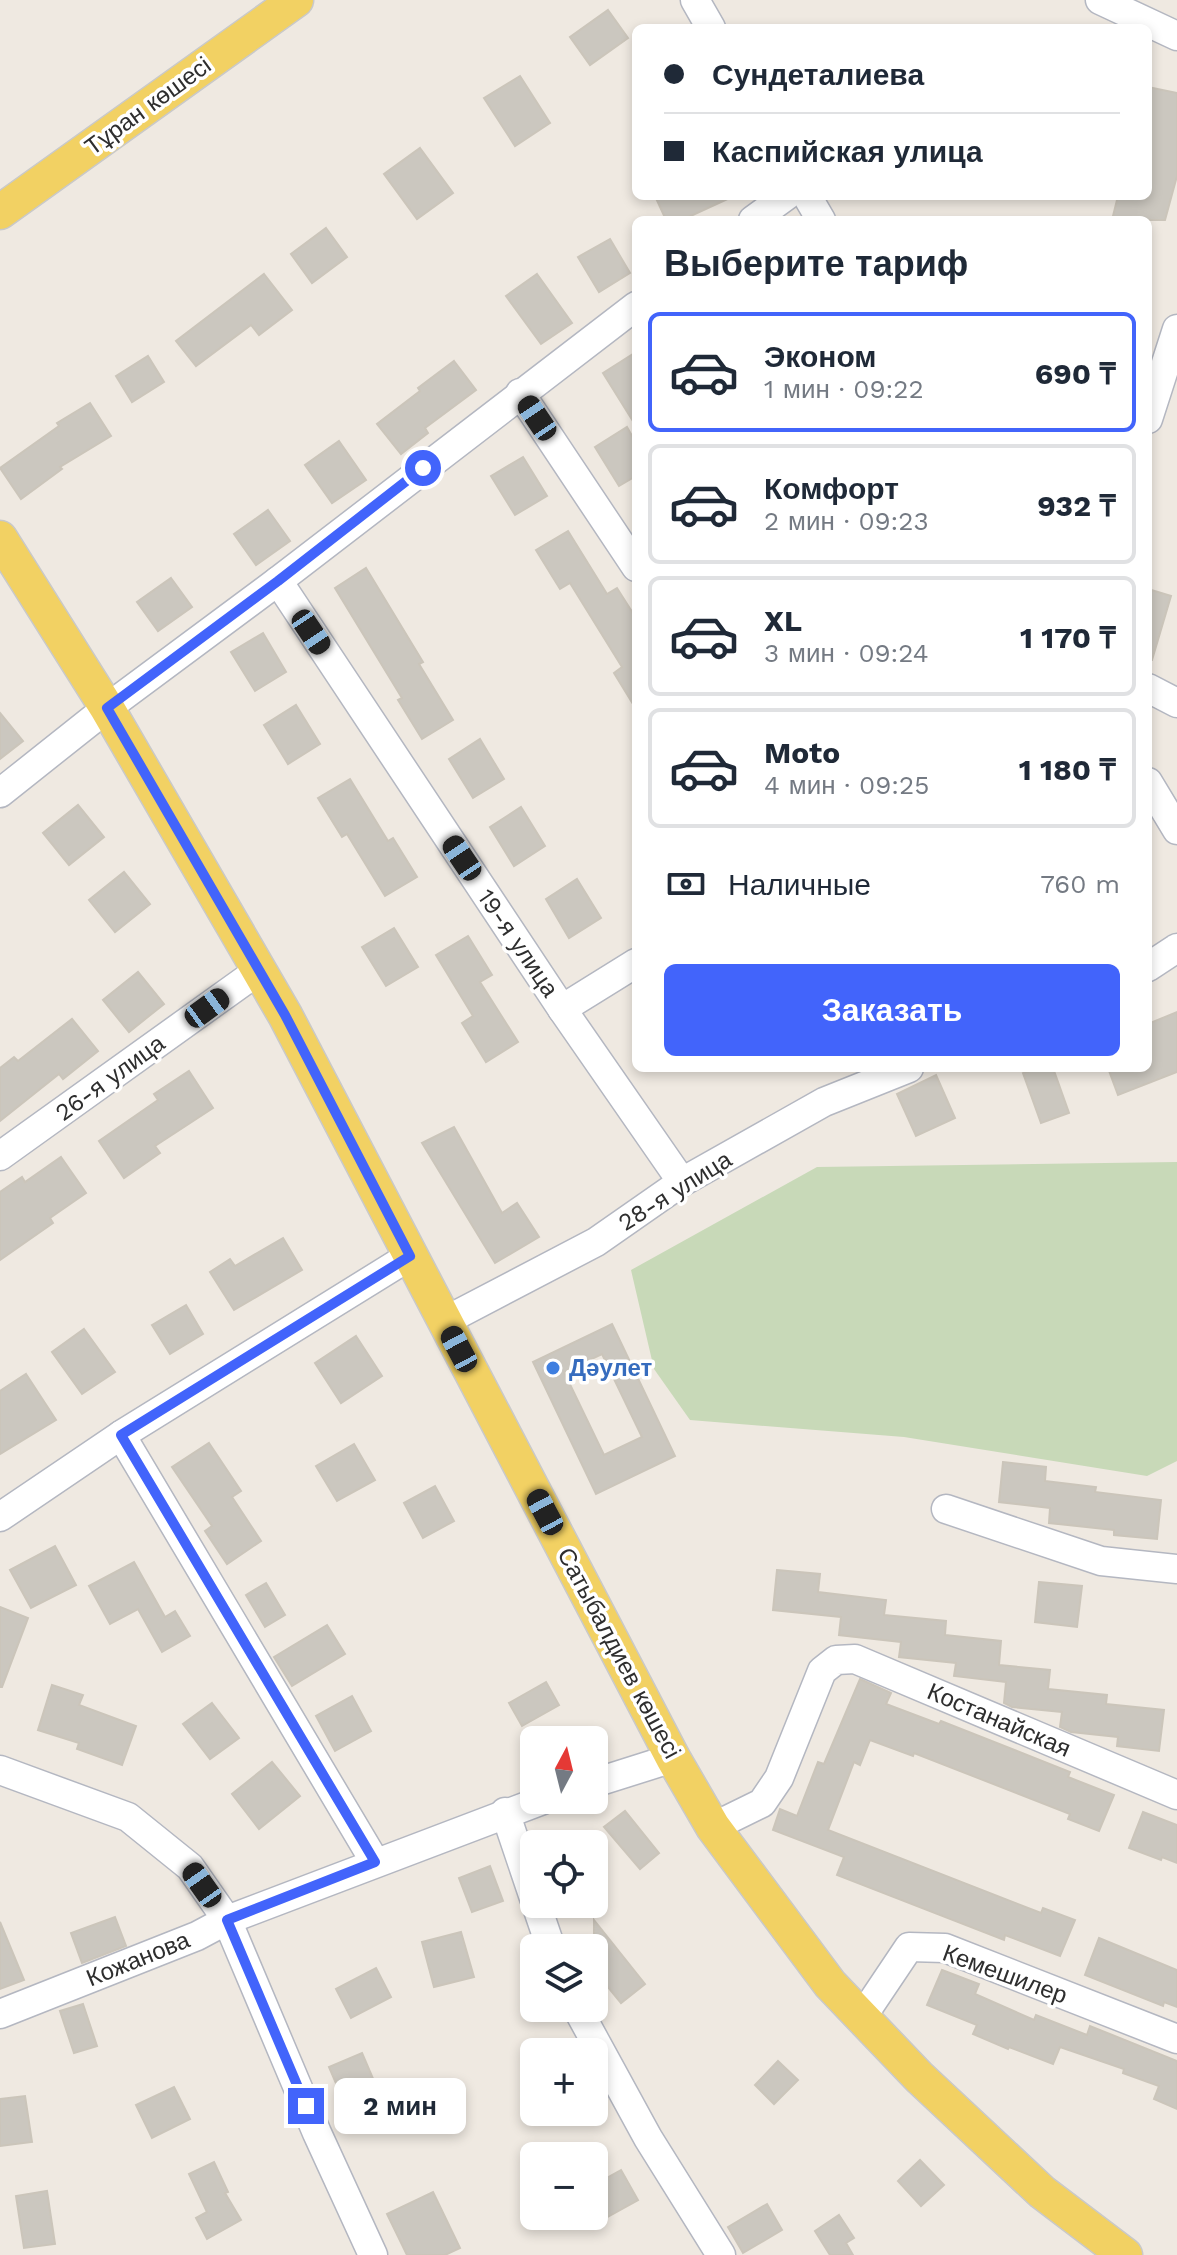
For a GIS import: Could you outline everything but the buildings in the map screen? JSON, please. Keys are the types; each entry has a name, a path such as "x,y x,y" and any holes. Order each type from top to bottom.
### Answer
{"main road":[{"name":"Тұран көшесі","path":"0,212 296,0"},
{"name":"Сатыбалдиев көшесі","path":"0,538 107,708 285,1015 673,1758 713,1827 830,1984 919,2077 1042,2192 1125,2255"}],"street":[{"path":"695,0 709,24"},
{"path":"1100,0 1151,24"},
{"path":"1152,24 1177,36"},
{"path":"758,216 780,200"},
{"path":"0,793 107,708 632,309"},
{"path":"1152,407 1177,329"},
{"path":"520,393 632,561"},
{"name":"19-я улица","path":"278,581 562,1009 682,1182"},
{"path":"1152,690 1177,703"},
{"path":"1152,789 1177,830"},
{"path":"1152,964 1177,948"},
{"path":"562,1009 632,965"},
{"name":"26-я улица","path":"0,1156 258,971"},
{"name":"28-я улица","path":"445,1321 596,1242 682,1182 824,1102 899,1072"},
{"path":"0,1517 121,1435 410,1256"},
{"path":"121,1435 375,1862"},
{"path":"946,1509 1101,1561 1177,1569"},
{"name":"Костанайская","path":"713,1827 762,1803 779,1778 822,1671 836,1660 855,1659 1177,1795"},
{"path":"608,1779 673,1758"},
{"path":"0,1770 128,1817 190,1867 227,1920 317,2133 373,2255"},
{"name":"Кожанова","path":"0,2014 197,1936 227,1920 520,1807"},
{"path":"505,1812 520,1856"},
{"name":"Кемешилер","path":"862,2017 909,1947 945,1948 1177,2039"},
{"path":"585,2022 648,2138 721,2255"}],"green space":[{"path":"1177,1162 1177,1461 1147,1476 904,1437 690,1420 654,1369 631,1270 817,1167"}],"place":[{"name":"Дәулет","path":"553,1368"}],"route":[{"path":"306,2106 227,1920 375,1862 121,1435 410,1256 285,1015 107,708 423,468"}]}
